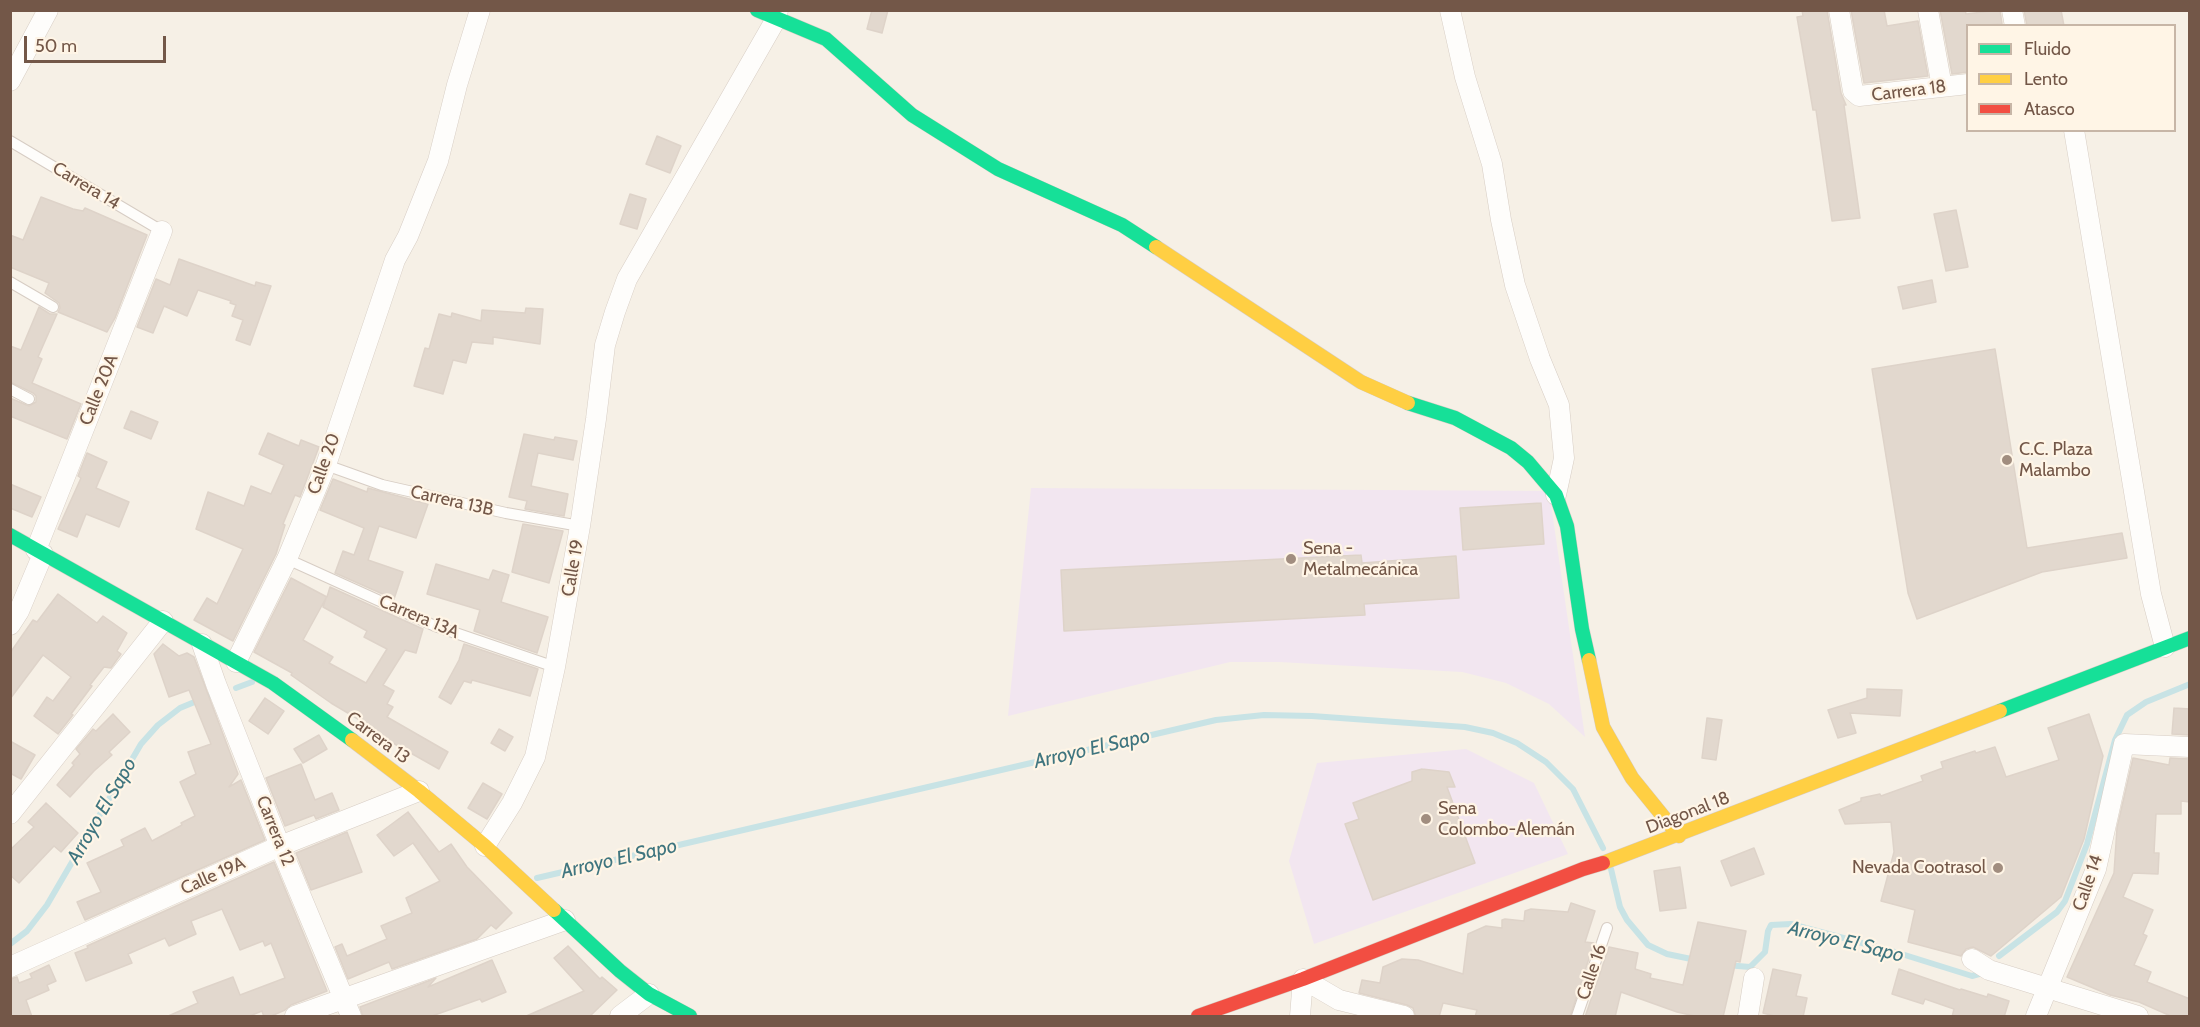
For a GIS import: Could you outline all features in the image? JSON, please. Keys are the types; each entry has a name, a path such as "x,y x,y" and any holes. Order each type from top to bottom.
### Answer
{"street":[{"path":"10,81 48,10"},
{"name":"Calle 20","path":"236,662 287,559 326,465 395,260 408,236 438,161 457,85 480,10"},
{"path":"757,10 777,15 826,39 912,115 948,140 998,169 1122,225 1354,378 1401,401 1455,418 1511,448 1528,462 1556,495 1567,526 1582,629 1603,727 1632,778 1679,836"},
{"path":"1450,10 1465,77 1492,164 1515,285 1540,359 1559,405 1564,458 1556,495"},
{"name":"Carrera 18","path":"1839,10 1853,91 1859,96 1966,84"},
{"path":"1928,10 1942,87"},
{"name":"Calle 19","path":"485,846 512,803 535,757 555,667 580,526 605,345 627,279 777,15"},
{"path":"2074,132 2151,594 2165,648"},
{"name":"Calle 20A","path":"10,625 19,611 39,552 162,231"},
{"name":"Carrera 13","path":"10,535 273,683 322,717 419,791 485,846 620,971 649,994 690,1017"},
{"path":"10,814 163,621"},
{"name":"Diagonal 18","path":"1198,1017 1303,979 1592,866 1679,836 2190,638"},
{"name":"Carrera 12","path":"202,644 280,846 351,1017"},
{"name":"Calle 14","path":"2036,1017 2096,869 2124,744 2190,747"},
{"name":"Calle 19A","path":"10,967 280,846 419,791"},
{"path":"295,1017 565,920"},
{"path":"1972,959 1989,970 2138,1017"},
{"path":"1748,1017 1754,978"},
{"path":"1300,1017 1303,979 1339,1000 1404,1017"},
{"path":"620,1017 649,994"}],"lane":[{"name":"Carrera 14","path":"10,141 162,231"},
{"path":"10,282 53,307"},
{"path":"10,389 29,399"},
{"name":"Carrera 13B","path":"326,465 382,485 506,513 580,526"},
{"name":"Carrera 13A","path":"287,559 435,626 555,667"},
{"name":"Calle 16","path":"1577,1017 1607,928"}],"shaded area":[{"name":"Sena - Metalmecánica","path":"1031,488 1549,491 1585,737 1549,704 1506,683 1462,672 1279,662 1230,662 1008,716"},
{"name":"Sena Colombo-Alemán","path":"1466,749 1534,783 1568,854 1314,944 1289,861 1317,763"}],"building":[{"path":"872,10 888,10 882,33 867,29"},
{"path":"1802,10 1827,10 1841,93 1846,105 1844,105 1860,218 1832,221 1816,110 1813,110 1797,17 1803,16"},
{"path":"1851,10 1884,10 1887,26 1918,21 1928,76 1864,83"},
{"path":"1940,10 1965,10 1966,14 2000,10 2002,24 1966,24 1966,72 1952,74"},
{"path":"2024,10 2061,10 2064,24 2027,24"},
{"path":"657,136 681,146 670,173 646,164"},
{"path":"630,194 646,199 637,229 620,224"},
{"path":"41,197 73,209 83,211 85,208 147,235 115,318 107,332 58,312 59,303 45,293 49,283 10,267 10,235 23,240"},
{"path":"1956,210 1968,267 1946,271 1934,214"},
{"path":"179,259 255,286 256,282 271,286 250,345 236,340 243,320 232,316 236,305 230,303 231,301 198,290 187,316 164,306 153,333 137,327 156,279 170,285"},
{"path":"1932,280 1936,302 1903,309 1898,287"},
{"path":"39,307 50,314 57,314 38,357 42,359 32,383 81,404 67,439 10,416 10,398 29,406 36,402 36,396 33,393 10,382 10,346 21,350"},
{"path":"526,308 543,309 540,344 493,337 493,344 472,342 466,363 453,360 443,394 414,386 425,348 429,349 439,314 451,317 452,313 481,321 482,310 525,313"},
{"path":"1995,349 2027,548 2122,533 2127,558 2042,572 1917,619 1908,593 1872,369"},
{"path":"131,411 158,422 151,439 124,428"},
{"path":"268,433 299,446 301,440 319,447 300,497 295,495 283,524 285,525 276,554 233,641 194,620 207,598 217,604 243,549 196,529 208,492 244,506 251,486 271,494 284,465 259,454"},
{"path":"524,434 554,440 555,437 577,441 573,460 538,453 531,486 568,494 564,516 525,509 527,501 509,497"},
{"path":"87,453 107,462 96,488 129,502 119,527 86,514 77,537 58,529 81,478 78,476"},
{"path":"333,479 367,492 368,488 428,504 416,538 379,526 368,560 403,572 394,599 335,573 343,551 354,555 364,528 320,510"},
{"path":"10,484 41,497 32,517 10,508"},
{"path":"1541,503 1544,544 1463,550 1460,508"},
{"path":"523,524 563,531 549,583 512,572"},
{"path":"1361,555 1362,563 1456,556 1459,598 1364,604 1365,615 1064,631 1061,570"},
{"path":"436,564 489,580 493,570 509,575 501,602 548,617 537,653 474,631 480,610 427,594"},
{"path":"291,578 327,597 330,587 423,629 416,653 405,650 383,685 394,691 387,704 393,707 387,717 448,752 439,769 361,725 363,722 331,703 291,675 292,673 254,652","holes":["326,598 323,607 367,631 364,637 387,649 366,683 329,663 333,657 303,640"]},
{"path":"58,594 97,623 103,616 127,633 117,651 121,654 111,668 104,667 58,734 34,716 47,697 53,701 71,677 43,655 10,699 10,653 33,620 37,622"},
{"path":"163,644 179,656 187,653 194,657 238,774 229,787 241,780 265,840 85,920 77,902 101,892 87,863 124,846 121,840 145,828 152,841 195,816 180,782 196,774 188,752 211,744 189,690 169,697 154,654"},
{"path":"464,644 538,669 530,696 472,680 471,683 464,681 451,704 439,697 459,660"},
{"path":"1867,689 1902,690 1900,716 1850,713 1856,733 1838,738 1828,710 1867,698"},
{"path":"265,698 284,711 268,734 249,721"},
{"path":"2174,708 2190,709 2190,735 2172,734"},
{"path":"113,714 130,732 109,752 112,755 70,797 57,785 80,754 76,749 93,729 96,731"},
{"name":"Nevada Cootrasol","path":"2089,714 2103,756 2084,839 2061,897 1991,956 1973,947 1966,949 1961,956 1908,942 1915,910 1881,901 1894,852 1891,822 1845,824 1839,810 1861,801 1861,798 1880,794 1881,796 1923,781 1921,776 1943,768 1941,762 1975,751 1976,753 1995,747 2006,777 2059,760 2048,728"},
{"path":"1707,718 1722,720 1716,760 1702,758"},
{"path":"499,729 513,737 505,751 491,743"},
{"path":"319,735 327,749 303,763 294,749"},
{"path":"10,741 35,755 21,779 10,773"},
{"path":"2133,758 2169,765 2170,758 2190,759 2190,802 2181,801 2181,814 2156,814 2154,853 2159,853 2158,874 2133,873 2123,897 2153,910 2143,934 2147,936 2134,965 2151,972 2147,982 2190,999 2190,1017 2173,1017 2139,1002 2110,995 2067,977 2114,873 2117,828"},
{"path":"301,764 315,800 332,793 339,810 316,819 314,815 285,826 266,778"},
{"path":"1422,769 1449,772 1455,787 1447,787 1475,863 1373,900 1345,824 1359,819 1353,803 1412,781 1412,772"},
{"path":"483,783 502,794 487,819 468,808"},
{"path":"46,803 78,833 61,852 54,846 19,883 10,875 10,850 34,827 28,822"},
{"path":"408,812 439,852 451,844 467,867 512,913 496,929 491,925 477,939 392,969 389,962 348,979 335,947 342,944 347,956 387,939 381,926 412,913 406,898 440,881 413,843 394,856 377,835"},
{"path":"347,832 362,872 311,890 296,853"},
{"path":"1754,848 1764,874 1731,886 1721,861"},
{"path":"274,862 327,991 291,1005 269,1017 264,1017 262,1011 247,1017 166,1017 198,1003 193,992 233,977 240,995 285,978 271,943 265,946 263,941 240,950 222,909 191,921 196,934 169,946 165,938 128,954 132,963 86,981 75,953"},
{"path":"1680,867 1686,908 1660,911 1654,871"},
{"path":"1571,903 1595,911 1585,942 1594,943 1570,1017 1475,1017 1477,1010 1443,1003 1439,1017 1416,1017 1413,1008 1407,1005 1359,993 1362,980 1380,983 1383,967 1402,959 1418,960 1463,974 1468,934 1486,926 1502,928 1502,920 1505,919 1524,921 1525,911 1531,909 1568,912"},
{"path":"1698,922 1746,931 1740,962 1736,961 1723,1017 1699,1017 1677,1012 1621,992 1615,1017 1585,1017 1609,947 1638,953 1635,969 1651,974 1650,978 1683,985"},
{"path":"568,946 600,979 602,977 617,990 589,1017 524,1017 584,991 554,958"},
{"path":"492,960 506,992 482,1002 480,999 429,1017 363,1017 360,1007 436,978 428,987"},
{"path":"49,965 56,981 47,985 49,990 26,1000 32,1017 10,1017 10,979 17,977 19,983 32,978 30,974"},
{"path":"1773,969 1801,975 1796,996 1807,998 1803,1017 1778,1017 1763,1013"},
{"path":"1899,969 1960,990 1987,997 1988,994 2009,1001 2004,1017 1952,1017 1954,1009 1925,999 1923,1004 1892,994"}],"waterway":[{"name":"Arroyo El Sapo","path":"236,688 252,682"},
{"name":"Arroyo El Sapo","path":"1999,956 2057,912 2065,901 2087,844 2115,740 2127,715 2146,702 2190,684"},
{"name":"Arroyo El Sapo","path":"10,944 27,931 47,905 141,744 158,725 180,708 209,696"},
{"name":"Arroyo El Sapo","path":"537,878 1216,720 1264,715 1312,716 1465,727 1493,733 1517,743 1546,762 1573,789 1603,848"},
{"name":"Arroyo El Sapo","path":"1611,869 1620,907 1627,920 1648,945 1667,954 1696,960"},
{"name":"Arroyo El Sapo","path":"1726,965 1750,967 1765,952 1771,925 1791,924 1892,951 1972,976 1979,974"}],"traffic: fast":[{"path":"757,10 826,39 912,115 998,169 1122,225 1156,247"},
{"path":"1408,403 1455,418 1511,448 1528,462 1556,495 1567,526 1582,629 1589,660"},
{"path":"10,535 273,683 352,740"},
{"path":"2000,711 2190,638"},
{"path":"554,910 620,971 649,994 690,1016"}],"traffic: slow":[{"path":"1156,247 1361,382 1408,403"},
{"path":"1589,660 1603,727 1632,778 1679,836"},
{"path":"1603,863 2000,711"},
{"path":"352,740 419,791 485,846 554,910"}],"traffic: jam":[{"path":"1198,1016 1303,979 1603,863"}],"place":[{"name":"C.C. Plaza Malambo","path":"2007,460"},
{"name":"Sena - Metalmecánica","path":"1291,559"},
{"name":"Sena Colombo-Alemán","path":"1426,819"},
{"name":"Nevada Cootrasol","path":"1998,868"}]}
